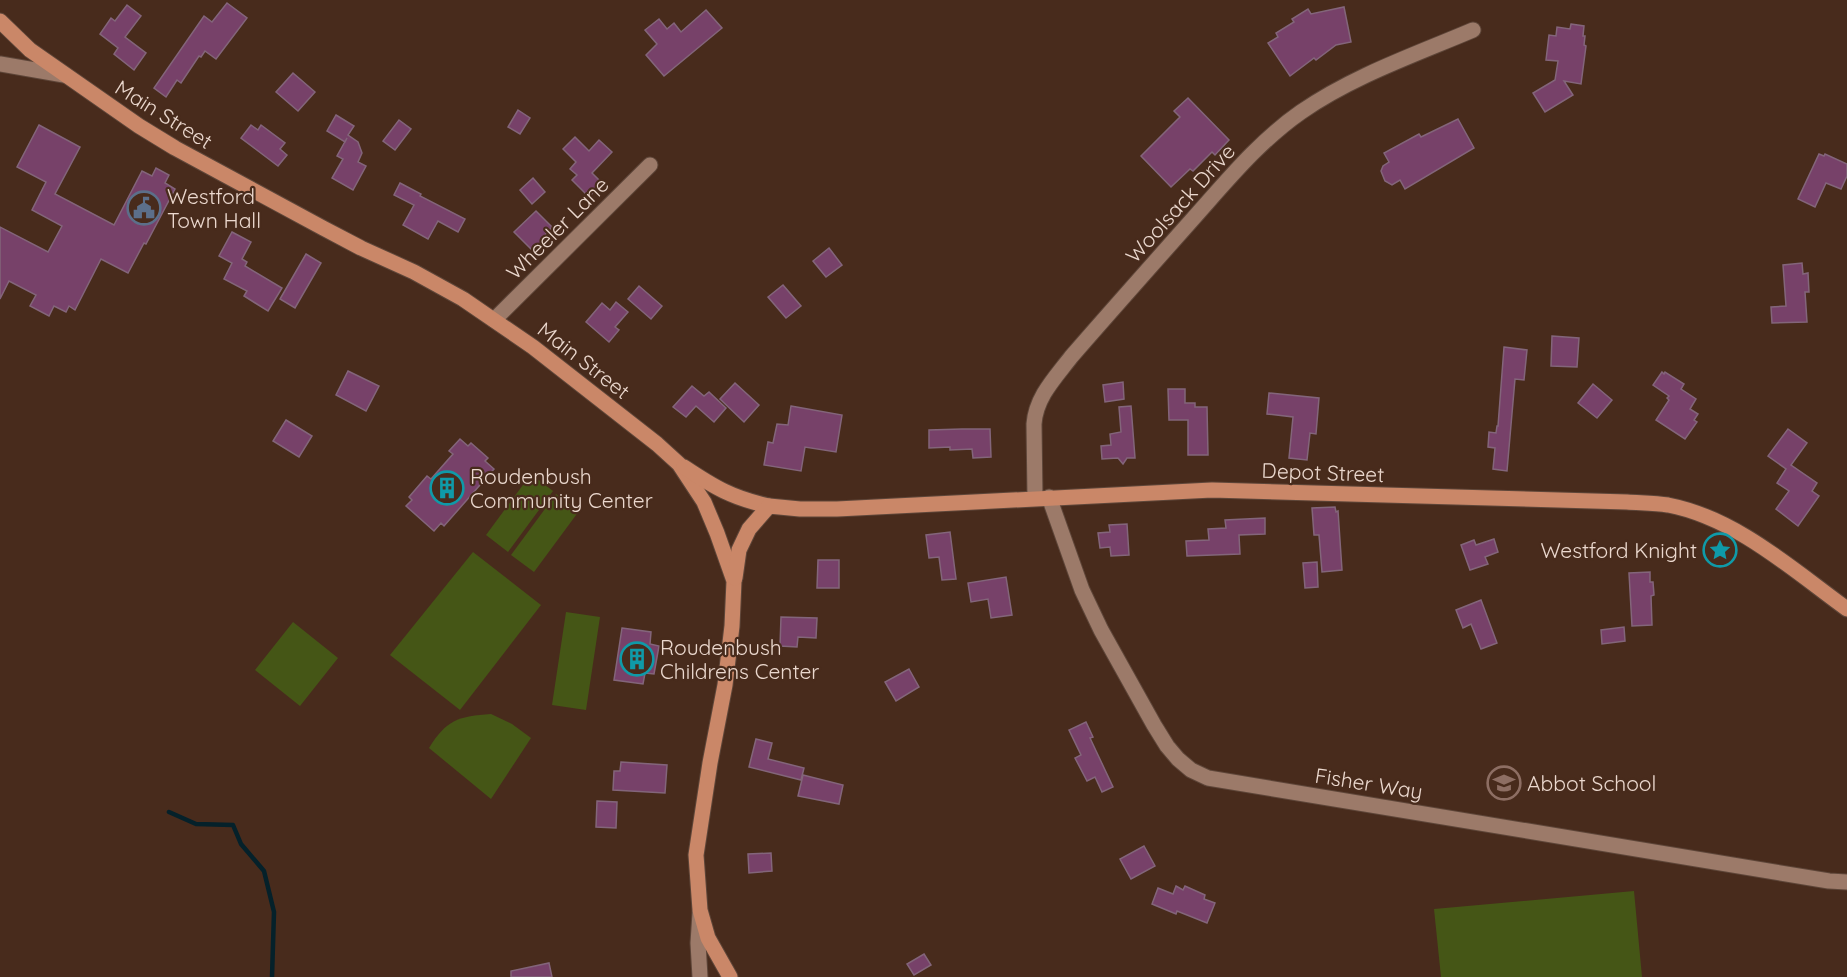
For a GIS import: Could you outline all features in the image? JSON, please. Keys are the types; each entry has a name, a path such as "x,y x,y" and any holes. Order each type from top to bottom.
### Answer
{"main road":[{"name":"Main Street","path":"0,21 30,50 64,75 175,148 356,245 414,272 463,299 533,347 657,444 679,464 704,502 735,581 725,685 696,855 700,910 708,938 730,977"},
{"name":"Depot Street","path":"679,464 716,488 745,501 800,509 1238,490 1615,502 1670,506 1710,518 1746,536 1847,609"},
{"path":"735,581 739,550 749,529 769,506"}],"street":[{"name":"Woolsack Drive","path":"1042,498 1035,412 1047,388 1078,348 1242,163 1287,122 1341,87 1473,30"},
{"path":"0,64 64,75"},
{"name":"Wheeler Lane","path":"494,320 650,165"},
{"name":"Fisher Way","path":"1042,498 1101,630 1167,746 1184,764 1199,774 1208,778 1829,881 1847,882"},
{"path":"700,910 698,943 700,977"}],"green space":[{"path":"531,474 553,491 508,552 486,535"},
{"path":"556,494 579,511 534,572 511,555"},
{"path":"473,552 541,605 460,710 390,655"},
{"path":"566,612 600,617 586,710 552,705"},
{"path":"293,622 338,658 300,706 255,670"},
{"path":"491,714 512,724 531,738 491,799 429,748 441,731 454,721 470,716"},
{"path":"1634,891 1642,977 1441,977 1434,909"}],"building":[{"path":"227,3 247,18 216,59 205,51 181,83 177,80 166,97 154,88 204,16 212,22"},
{"path":"127,5 141,16 125,37 146,53 134,70 114,54 118,48 100,34 111,18 115,21"},
{"path":"1344,7 1351,42 1336,45 1290,76 1268,43 1278,37 1276,33 1294,22 1292,19 1308,9 1311,14"},
{"path":"706,10 722,28 664,76 646,55 657,44 645,30 659,19 667,29 674,23 681,32"},
{"path":"1571,24 1584,26 1583,36 1585,36 1584,45 1586,46 1581,84 1564,81 1573,95 1545,112 1533,93 1555,80 1558,61 1546,60 1549,35 1556,36 1557,27 1570,29"},
{"path":"293,73 315,92 298,111 276,92"},
{"path":"1188,98 1229,140 1215,155 1212,152 1193,171 1190,169 1171,187 1141,156 1180,117 1174,111"},
{"path":"518,110 530,118 520,134 508,127"},
{"path":"336,115 354,126 348,135 358,142 362,153 358,162 366,166 353,190 332,178 343,159 337,156 345,142 327,131"},
{"path":"1458,119 1474,148 1405,189 1400,180 1392,185 1385,181 1381,171 1383,166 1389,162 1384,153 1419,134 1421,137"},
{"path":"399,120 411,129 395,150 383,141"},
{"path":"39,125 80,147 55,194 114,225 142,171 152,176 156,168 169,175 165,183 175,189 128,273 101,259 75,310 69,306 66,312 54,306 49,316 30,306 36,295 9,281 0,299 0,227 48,252 62,226 32,210 46,182 17,167"},
{"path":"251,125 258,130 261,125 285,143 280,149 287,155 278,166 241,138"},
{"path":"575,137 589,151 599,140 612,152 592,173 599,180 597,182 600,185 589,197 572,180 577,175 570,169 576,162 563,149"},
{"path":"1819,154 1824,156 1825,154 1847,164 1847,176 1841,189 1826,183 1815,207 1798,199"},
{"path":"533,178 545,192 532,204 520,190"},
{"path":"400,183 465,219 458,232 438,221 428,239 403,225 414,205 394,195"},
{"path":"536,211 552,227 545,235 549,239 535,253 514,232"},
{"path":"232,232 251,242 242,259 247,262 245,266 282,288 268,311 244,296 247,291 224,279 232,263 219,256"},
{"path":"829,248 842,265 826,277 813,261"},
{"path":"306,254 321,263 295,308 280,299"},
{"path":"1802,263 1803,274 1808,273 1809,292 1805,292 1807,322 1772,323 1771,307 1786,306 1783,265"},
{"path":"783,285 801,306 786,318 768,297"},
{"path":"639,286 662,306 651,319 628,299"},
{"path":"616,302 628,312 615,327 619,330 609,342 586,322 602,303 610,310"},
{"path":"1552,336 1579,338 1577,367 1551,366"},
{"path":"1504,347 1527,350 1524,380 1515,379 1507,471 1493,469 1495,448 1488,447 1489,432 1496,433 1498,426"},
{"path":"348,371 379,386 366,411 336,395"},
{"path":"1662,372 1684,384 1681,389 1696,399 1690,409 1698,414 1694,420 1697,422 1685,439 1656,420 1669,400 1667,398 1669,396 1653,385"},
{"path":"1123,382 1124,399 1105,402 1103,385"},
{"path":"735,383 759,405 744,422 720,399"},
{"path":"1593,384 1612,400 1597,418 1578,403"},
{"path":"692,386 704,396 709,392 726,408 714,422 696,406 686,417 673,407"},
{"path":"1168,389 1185,389 1185,403 1195,403 1195,407 1207,407 1208,455 1188,455 1188,420 1169,420"},
{"path":"1269,393 1319,398 1316,434 1310,433 1307,460 1289,458 1293,417 1267,414"},
{"path":"791,406 842,415 836,452 805,447 801,471 764,465 768,442 773,443 777,424 788,425"},
{"path":"1131,406 1135,458 1127,458 1123,464 1118,458 1102,459 1101,446 1111,445 1110,434 1121,432 1119,407"},
{"path":"286,420 312,436 299,457 273,441"},
{"path":"990,429 991,457 973,458 972,449 929,448 929,430"},
{"path":"1788,429 1807,443 1791,465 1817,483 1812,491 1819,496 1798,526 1776,509 1789,491 1777,483 1786,469 1768,456"},
{"name":"Roudenbush Community Center","path":"460,439 468,446 471,443 488,458 485,461 494,469 444,526 441,523 434,531 406,506 412,500 409,497 427,476 431,479 453,454 449,451"},
{"path":"1335,507 1336,512 1338,511 1342,570 1322,572 1319,535 1314,535 1312,508"},
{"path":"1265,518 1265,534 1239,535 1240,554 1187,556 1186,541 1209,540 1208,529 1226,528 1225,520"},
{"path":"1127,524 1129,555 1111,556 1110,547 1100,548 1098,533 1110,532 1109,525"},
{"path":"950,532 956,579 942,580 939,557 929,558 926,535"},
{"path":"1494,539 1498,552 1485,557 1488,564 1470,570 1461,545 1474,540 1476,545"},
{"path":"818,560 839,560 839,588 817,588"},
{"path":"1317,562 1318,587 1305,588 1303,563"},
{"path":"1650,572 1654,595 1651,596 1652,625 1632,626 1629,573"},
{"path":"1006,577 1012,615 991,618 988,599 971,602 968,583"},
{"path":"1481,600 1497,643 1481,649 1471,624 1463,628 1456,610"},
{"path":"781,617 817,618 816,638 798,637 797,647 780,646"},
{"path":"1624,627 1625,641 1602,644 1601,630"},
{"name":"Roudenbush Childrens Center","path":"622,628 651,632 650,644 659,646 654,674 645,673 643,684 614,680"},
{"path":"909,669 919,687 896,701 885,682"},
{"path":"1086,722 1093,737 1090,738 1113,787 1102,792 1095,777 1087,781 1075,758 1081,755 1069,730"},
{"path":"756,739 772,743 768,759 804,768 801,780 749,767"},
{"path":"621,762 667,765 665,793 613,790 614,771 620,771"},
{"path":"803,775 843,785 839,804 798,796"},
{"path":"597,801 617,802 616,828 596,827"},
{"path":"1144,846 1155,866 1131,879 1120,859"},
{"path":"771,853 772,871 749,873 748,854"},
{"path":"1176,886 1183,890 1185,886 1205,895 1204,899 1215,903 1207,923 1152,904 1158,888 1173,894"},
{"path":"924,954 931,965 914,975 907,964"},
{"path":"549,963 552,977 511,977 511,971"}],"waterway":[{"path":"169,812 196,824 233,825 241,844 264,871 274,912 272,977"}],"place":[{"name":"Westford Town Hall","path":"144,208"},
{"name":"Roudenbush Community Center","path":"447,488"},
{"name":"Westford Knight","path":"1720,550"},
{"name":"Roudenbush Childrens Center","path":"637,659"},
{"name":"Abbot School","path":"1504,783"}]}
